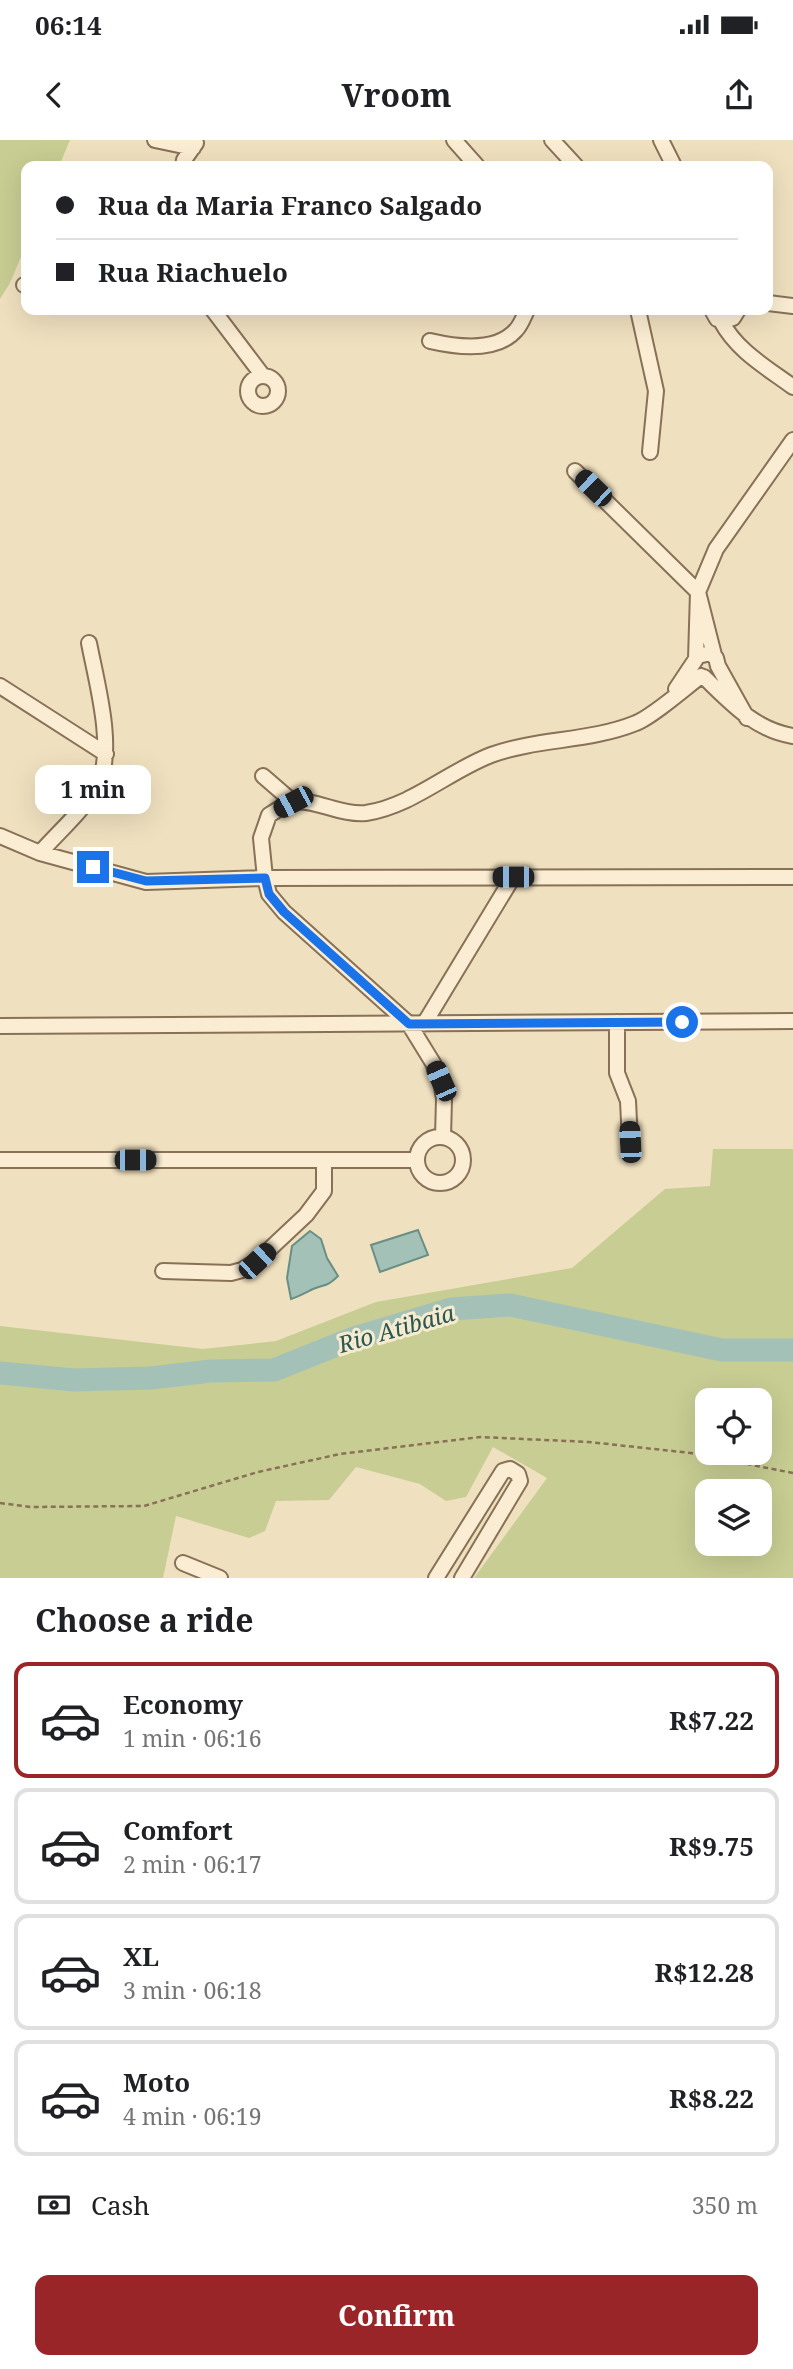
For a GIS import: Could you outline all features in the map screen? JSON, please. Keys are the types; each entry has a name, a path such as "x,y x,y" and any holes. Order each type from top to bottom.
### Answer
{"street":[{"path":"155,140 196,144"},
{"path":"454,140 473,161"},
{"path":"552,140 571,161"},
{"path":"661,140 672,161"},
{"path":"184,161 196,144"},
{"path":"773,304 793,306"},
{"path":"217,315 263,376"},
{"path":"430,341 473,346 500,342 516,330 524,315"},
{"path":"639,315 656,391 650,452"},
{"path":"731,315 729,335 741,348 793,387"},
{"path":"793,440 716,549 698,592 699,669 747,718 776,733 793,736"},
{"path":"575,471 698,592 716,661 747,718"},
{"path":"40,853 83,806 99,781 106,754 89,643"},
{"path":"262,776 293,802 342,812 366,813 401,802 489,756 523,745 604,734 640,722 668,700 699,669 706,653 716,661"},
{"path":"699,669 715,673 716,661"},
{"path":"0,687 106,754"},
{"path":"293,802 269,815 261,838 269,894 284,912 416,1024 441,1081 444,1099 443,1137"},
{"path":"0,836 40,853 146,881 265,878 793,877"},
{"path":"416,1024 513,877"},
{"path":"0,1026 793,1021"},
{"path":"617,1022 617,1073 628,1101 630,1142"},
{"path":"443,1137 454,1142 463,1154 462,1169 458,1176 444,1184 436,1184 422,1175 417,1160 427,1141 443,1137"},
{"path":"0,1160 417,1160"},
{"path":"163,1271 231,1273 257,1261 306,1215 324,1191 324,1160"},
{"path":"436,1578 503,1471 510,1469 518,1474 520,1481 462,1578"},
{"path":"183,1563 220,1578"}],"path":[{"path":"0,1503 30,1507 144,1506 258,1472 340,1454 480,1437 589,1442 691,1453 793,1472"}],"green space":[{"path":"0,140 70,140 61,161 21,161 21,257 0,299"},
{"path":"713,1149 793,1149 793,1578 474,1578 547,1478 493,1447 466,1497 446,1501 420,1484 356,1467 329,1500 276,1501 265,1531 249,1538 176,1516 163,1578 0,1578 0,1326 203,1349 276,1341 376,1302 572,1268 665,1189 710,1186"}],"water":[{"path":"418,1230 428,1255 380,1272 371,1245"},
{"path":"310,1231 321,1239 327,1258 338,1276 328,1284 291,1299 287,1278 292,1246"}],"waterway":[{"name":"Rio Atibaia","path":"0,1373 74,1380 151,1378 211,1371 274,1370 354,1338 451,1309 510,1305 722,1350 793,1350"}],"route":[{"path":"93,867 146,881 265,878 269,894 284,912 409,1024 682,1022"}]}
